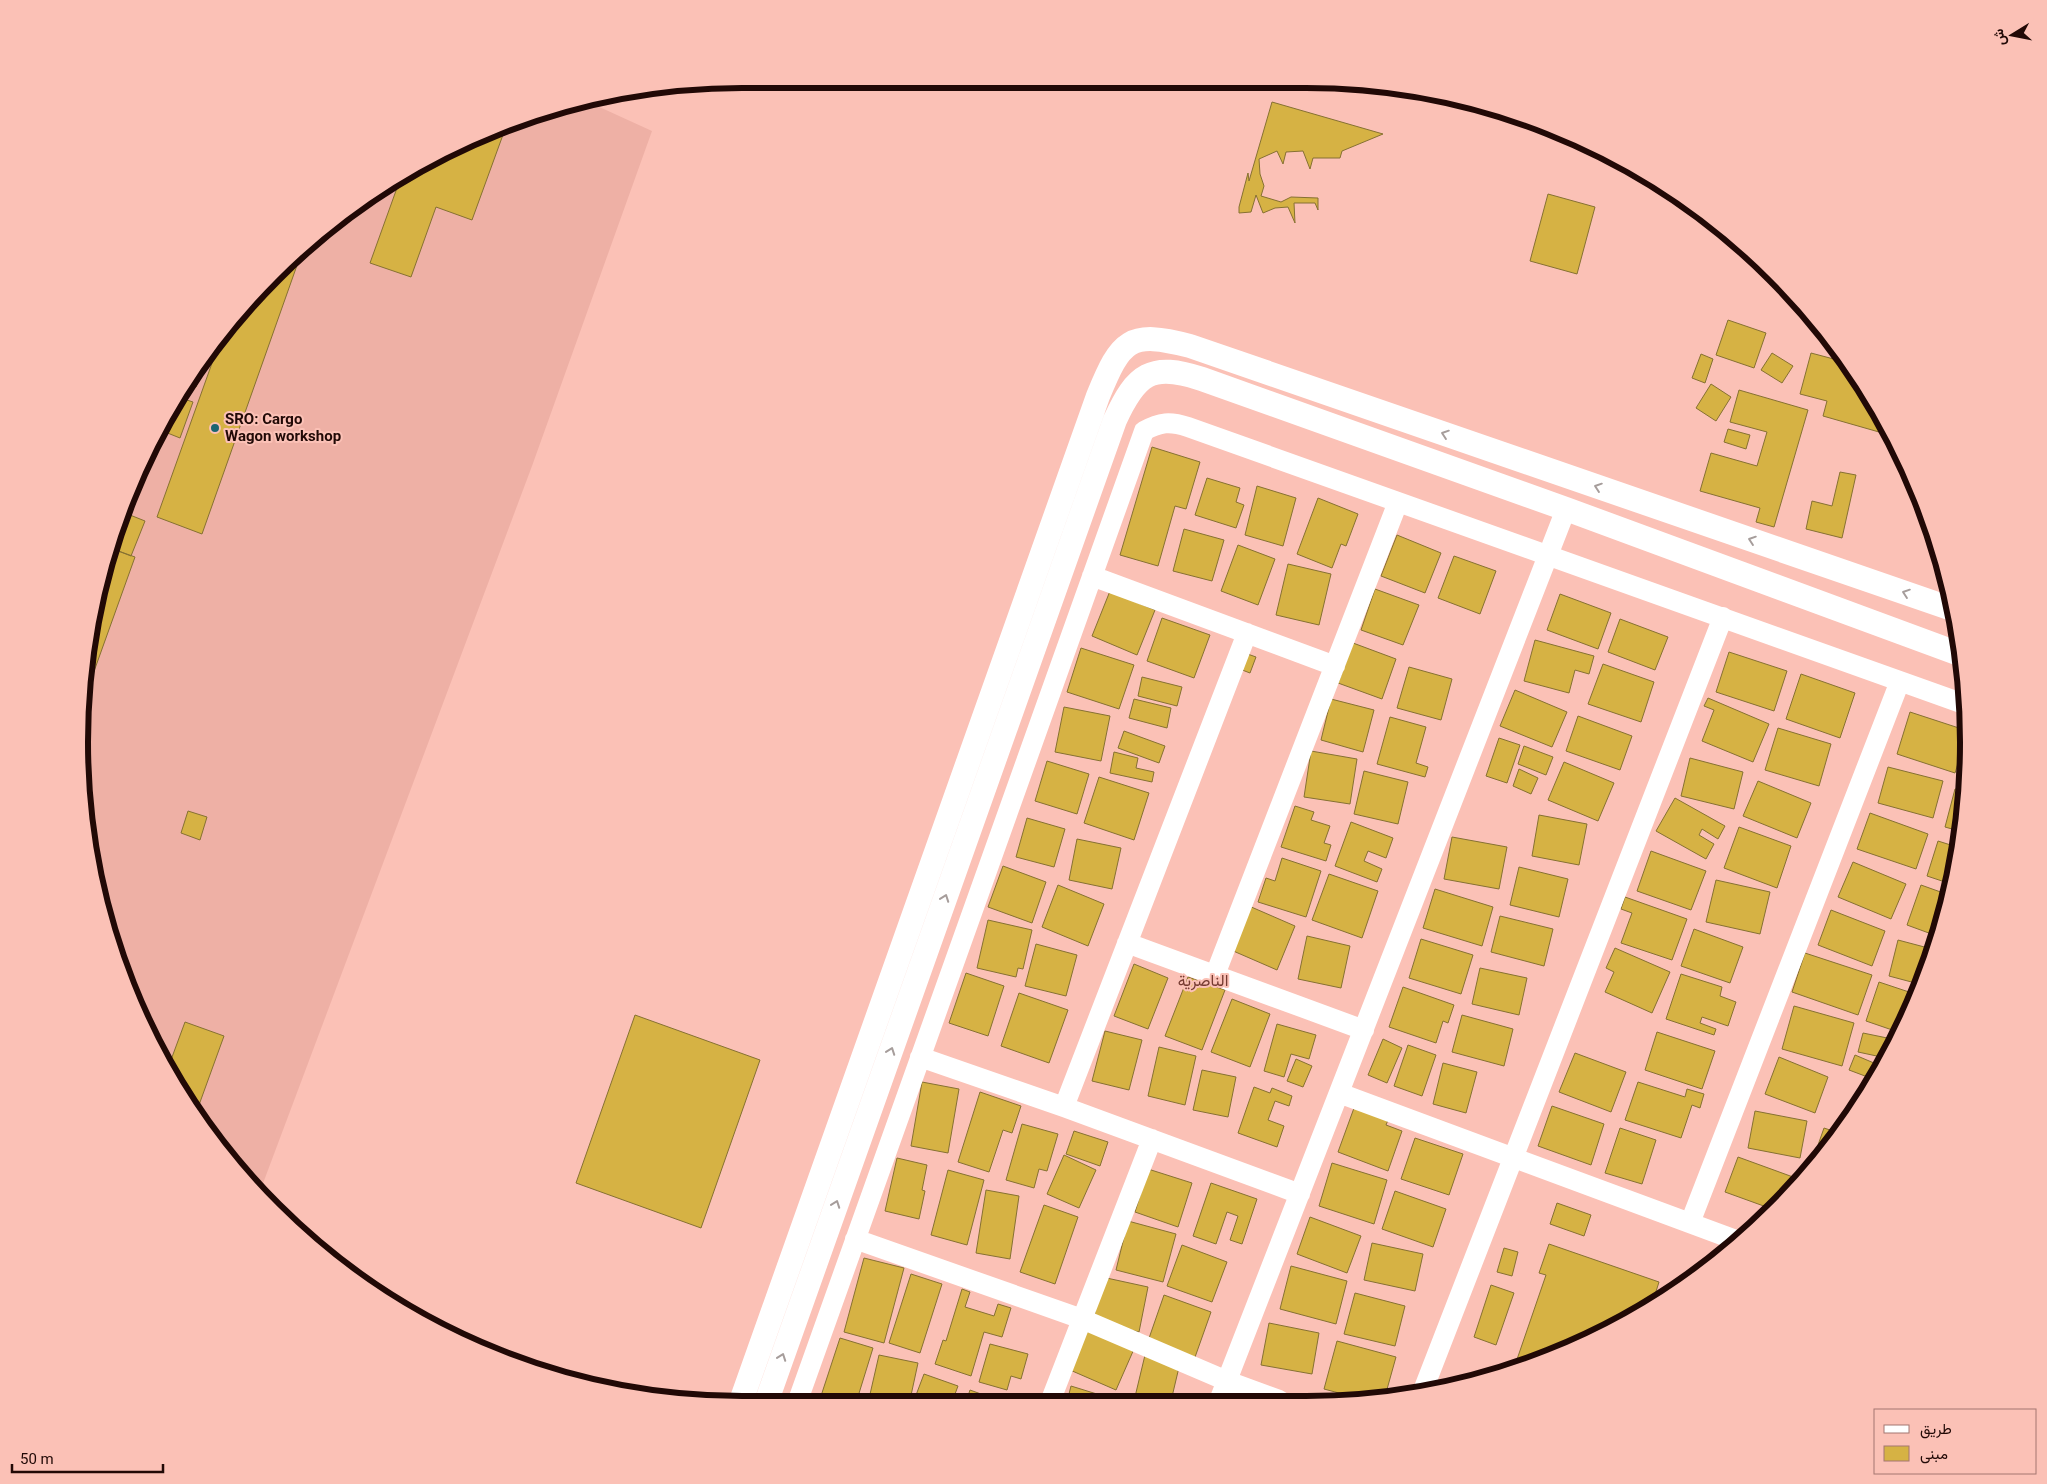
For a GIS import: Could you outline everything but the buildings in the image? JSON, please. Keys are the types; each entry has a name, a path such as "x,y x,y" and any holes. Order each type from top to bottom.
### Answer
{"street":[{"path":"743,1396 1098,396 1116,356 1127,345 1138,339 1150,339 1166,340 1190,346 1945,607"},
{"path":"768,1396 1115,420 1125,398 1142,377 1166,371 1184,373 1566,509 1953,652"},
{"path":"799,1396 1144,431 1164,422 1173,422 1958,702"},
{"path":"1215,975 1398,502"},
{"path":"1221,1396 1566,509"},
{"path":"1092,576 1335,666"},
{"path":"1425,1385 1723,617"},
{"path":"1064,1107 1247,633"},
{"path":"1690,1223 1900,681"},
{"path":"1127,943 1364,1030"},
{"path":"920,1057 1064,1107 1300,1194"},
{"path":"1338,1093 1731,1238"},
{"path":"1052,1396 1152,1139"},
{"path":"855,1239 1082,1319 1227,1381 1268,1396"}],"shaded area":[{"path":"595,105 652,131 532,466 262,1187 198,1106 175,1069 155,1031 137,992 122,952 100,870 89,785 89,699 100,614 122,532 137,492 155,453 175,415 198,378 250,310 310,250 378,198 415,175 453,155 492,137 532,122"}],"place":[{"name":"SRO: Cargo Wagon workshop","path":"215,428"}],"district":[{"name":"الناصرية","path":"1203,980"}]}
